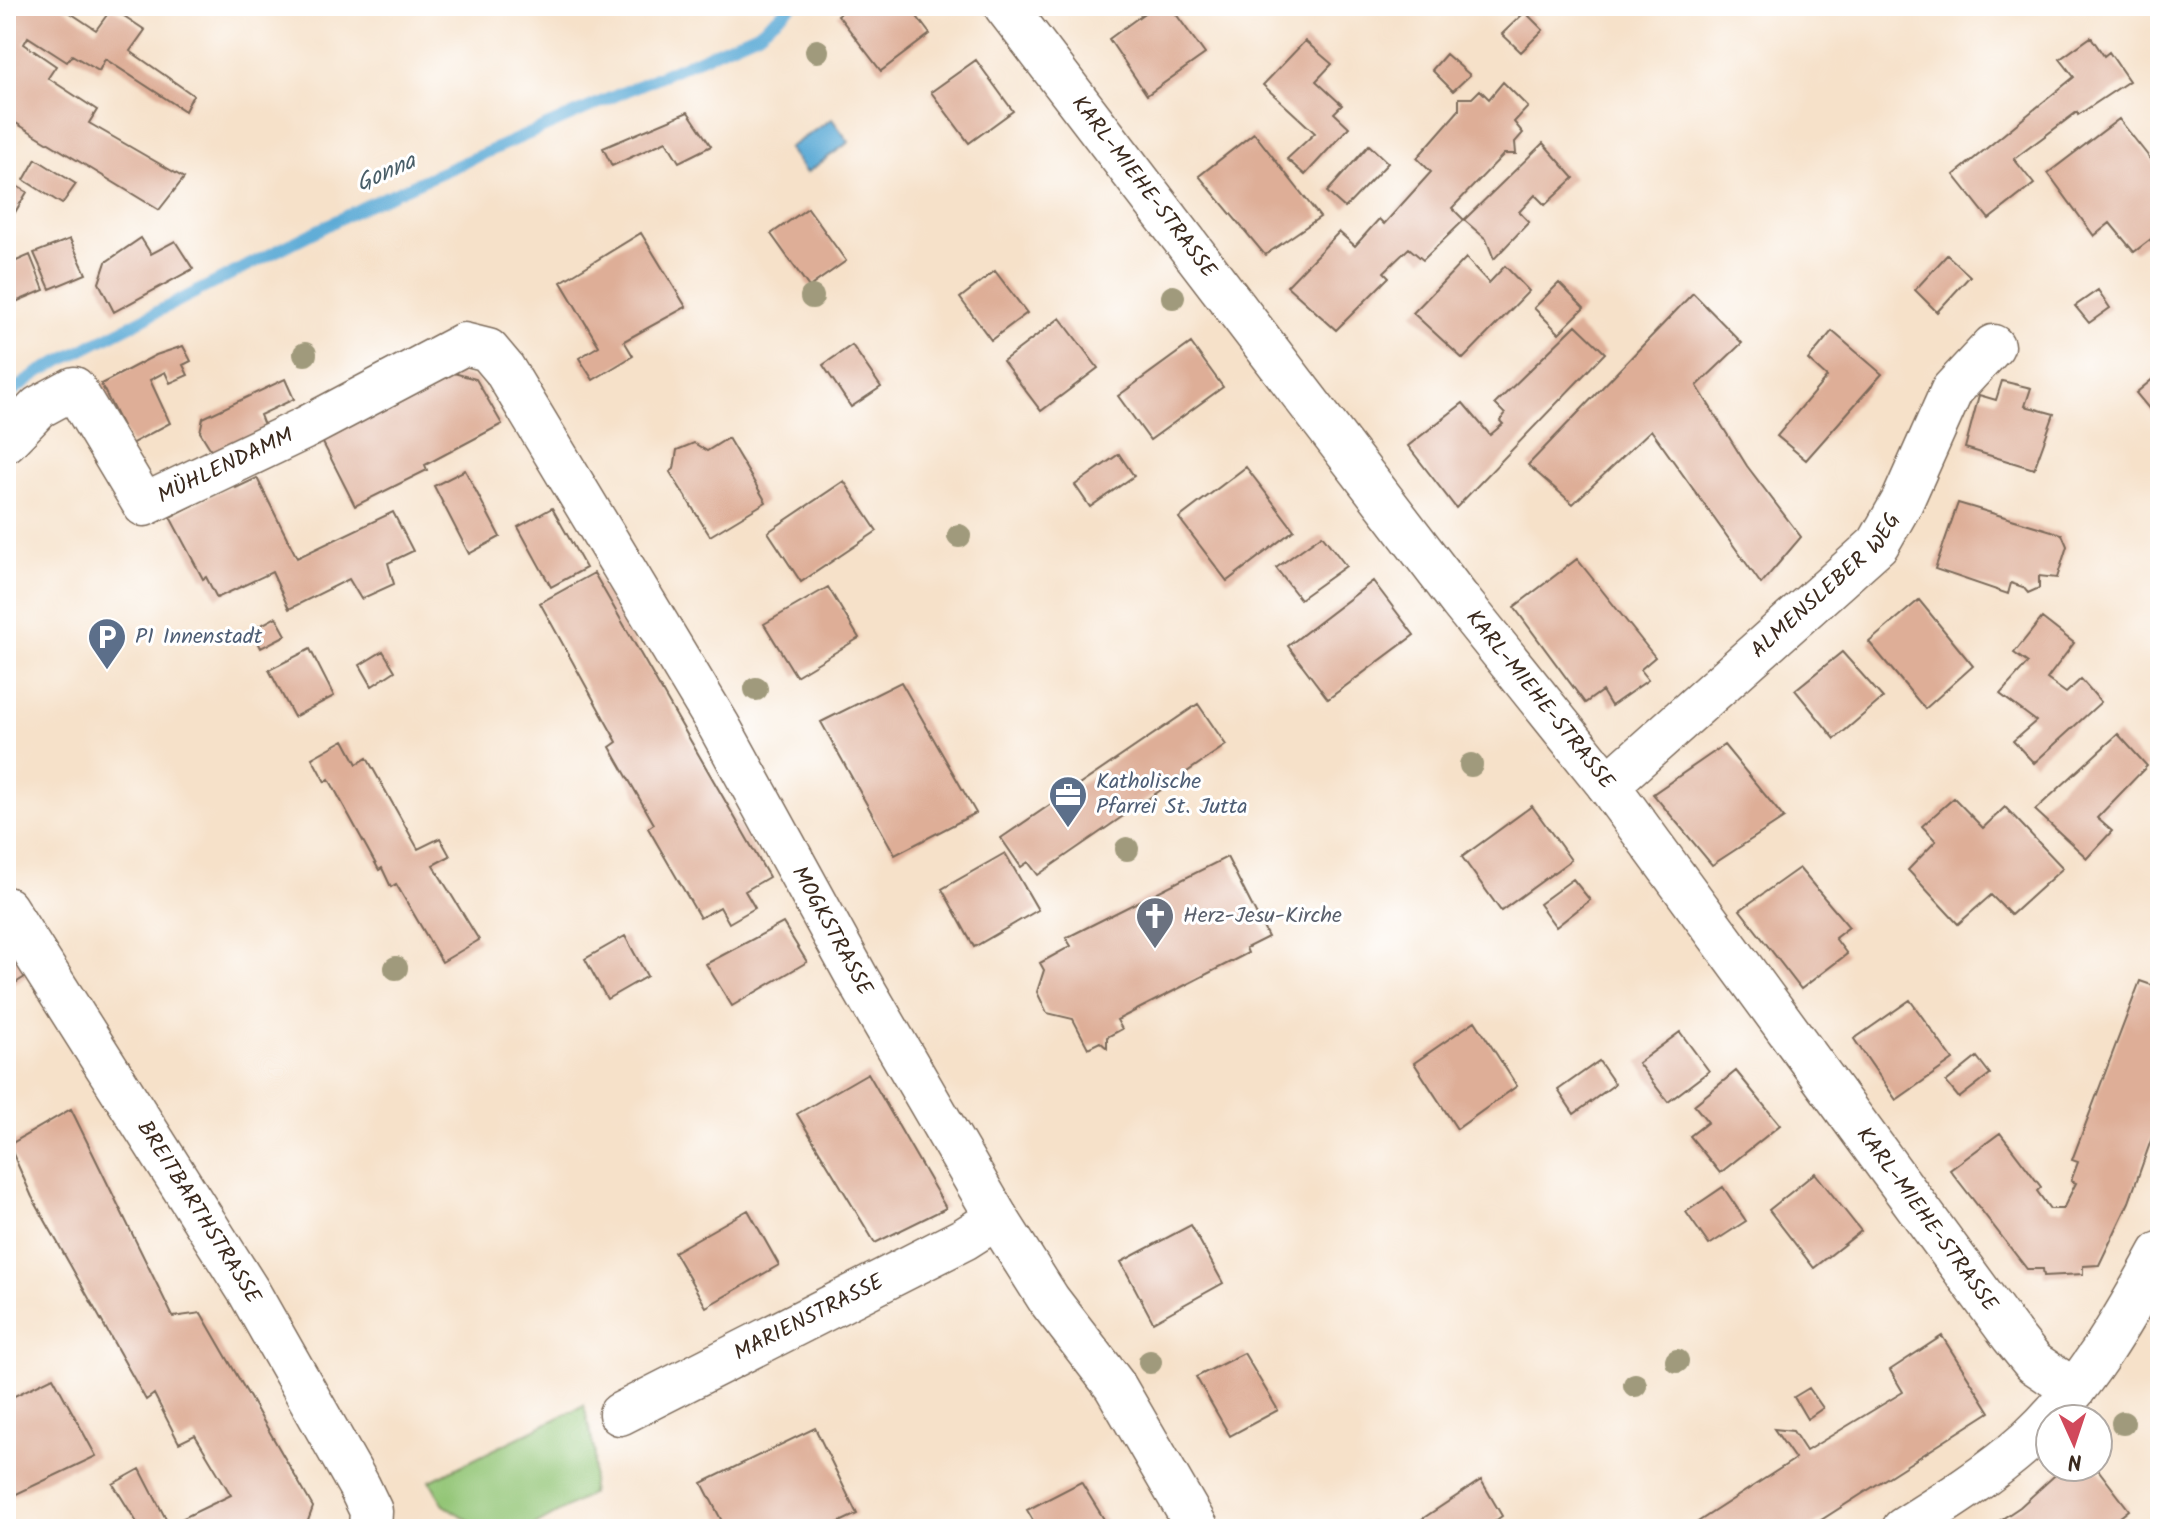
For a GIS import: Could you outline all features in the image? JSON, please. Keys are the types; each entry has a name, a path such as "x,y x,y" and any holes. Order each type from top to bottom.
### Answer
{"street":[{"name":"KARL-MIEHE-STRASSE","path":"1005,6 1461,602 1608,785 2012,1336 2034,1363 2074,1390"},
{"name":"MÜHLENDAMM","path":"6,441 39,407 74,388 144,505 303,429 464,344"},
{"name":"MOGKSTRASSE","path":"464,344 488,350 504,369 719,726 858,979 997,1218 1049,1300 1115,1386 1198,1529"},
{"name":"ALMENSLEBER WEG","path":"1608,785 1878,544 1902,502 1952,390 1993,346"},
{"name":"BREITBARTHSTRASSE","path":"8,916 249,1292 359,1486 371,1511 371,1528"},
{"name":"MARIENSTRASSE","path":"620,1414 964,1239 997,1218"},
{"path":"1903,1529 2006,1459 2074,1390 2116,1331 2160,1253"}],"green space":[{"path":"584,1405 595,1453 591,1494 528,1529 483,1529 444,1505 430,1481"}],"water":[{"path":"832,119 849,142 806,173 788,148"}],"building":[{"path":"6,6 60,6 96,30 112,8 145,30 130,51 193,95 185,111 105,59 99,71 72,55 67,62 28,37 24,44 56,66 48,78 97,110 89,123 184,178 159,210 6,117"},
{"path":"851,6 909,6 930,34 881,71 838,15"},
{"path":"1154,6 1170,6 1205,54 1147,95 1109,39"},
{"path":"1525,12 1543,30 1521,52 1502,34"},
{"path":"2091,37 2104,56 2109,52 2129,81 2078,115 2077,112 2014,159 2034,184 1989,219 1954,175 2074,77 2060,59"},
{"path":"1305,41 1332,64 1316,81 1342,105 1334,113 1349,127 1305,175 1287,159 1315,133 1263,85"},
{"path":"1446,54 1470,75 1453,91 1432,70"},
{"path":"976,60 1013,111 969,143 931,92"},
{"path":"1503,82 1528,107 1514,122 1523,133 1515,142 1516,154 1504,154 1452,208 1464,220 1423,260 1409,248 1384,272 1389,277 1336,330 1287,286 1339,232 1355,246 1379,219 1384,224 1431,172 1417,158 1459,110 1459,98 1472,98 1480,90 1489,99"},
{"path":"688,112 711,146 679,162 666,141 612,166 603,148"},
{"path":"2119,119 2160,171 2160,232 2134,252 2110,223 2094,236 2048,173"},
{"path":"1254,133 1320,217 1265,255 1199,176"},
{"path":"1543,143 1574,178 1545,205 1535,195 1519,212 1529,222 1494,259 1486,239 1464,220"},
{"path":"1369,145 1388,163 1345,208 1327,192"},
{"path":"36,159 76,184 62,204 24,180"},
{"path":"6,180 27,192 14,214 6,209"},
{"path":"808,208 846,261 809,287 771,234"},
{"path":"641,233 686,307 624,341 633,356 593,380 579,358 599,346 561,282"},
{"path":"141,238 151,254 175,241 193,269 114,312 99,283 106,262"},
{"path":"70,239 86,274 50,289 34,253"},
{"path":"30,255 44,290 6,306 6,256 14,262"},
{"path":"1947,255 1970,276 1937,312 1915,290"},
{"path":"1466,258 1489,283 1505,266 1529,291 1463,359 1413,313"},
{"path":"995,271 1027,313 991,340 960,298"},
{"path":"1559,283 1584,308 1559,333 1534,308"},
{"path":"2098,290 2110,308 2089,323 2075,306"},
{"path":"1693,293 1742,343 1697,386 1747,466 1801,537 1761,584 1651,430 1573,504 1528,465"},
{"path":"1060,318 1098,368 1041,411 1003,361"},
{"path":"1576,325 1605,353 1456,508 1408,446 1463,403 1490,435 1503,424 1500,421 1505,414 1495,404"},
{"path":"1832,331 1882,374 1806,460 1777,436 1827,377 1808,360"},
{"path":"1191,343 1223,387 1150,440 1118,396"},
{"path":"852,345 881,387 851,407 823,365"},
{"path":"183,346 191,361 183,365 188,375 170,383 165,372 150,380 170,423 131,444 101,384 156,355"},
{"path":"450,372 476,379 502,424 425,465 427,470 355,506 321,439"},
{"path":"2160,373 2160,422 2136,393"},
{"path":"285,379 294,399 260,415 265,428 213,453 200,432 203,418"},
{"path":"2002,381 2031,388 2025,406 2054,414 2034,469 1965,448 1979,395 1996,400"},
{"path":"728,438 766,502 710,536 670,472 674,469 677,450 694,443 707,451"},
{"path":"1119,454 1134,476 1090,507 1075,485"},
{"path":"1246,467 1294,530 1227,581 1179,518"},
{"path":"465,470 500,537 469,554 434,486"},
{"path":"257,478 297,558 393,512 413,551 388,563 394,584 361,599 349,579 289,609 272,572 217,598 206,577 203,579 170,517 234,484 236,488"},
{"path":"844,481 877,531 801,582 768,532"},
{"path":"1958,503 2062,534 2067,546 2057,578 2039,576 2039,588 2028,593 2023,587 2011,583 2008,594 1935,569"},
{"path":"552,508 586,568 551,587 518,527"},
{"path":"1322,535 1346,566 1300,599 1276,568"},
{"path":"1577,559 1655,657 1640,670 1648,680 1611,706 1602,691 1585,703 1514,607"},
{"path":"594,573 769,877 745,891 755,908 729,923 720,907 700,918 648,828 654,824 610,747 617,742 540,603"},
{"path":"1373,581 1414,635 1328,699 1288,646"},
{"path":"828,587 859,638 796,676 764,624"},
{"path":"1919,600 1973,666 1925,709 1869,642"},
{"path":"276,617 286,635 261,648 252,630"},
{"path":"2042,618 2074,643 2047,679 2066,693 2081,679 2101,702 2034,763 2013,741 2036,721 2000,694 2028,663 2014,653"},
{"path":"310,649 334,696 294,717 269,670"},
{"path":"383,651 395,671 372,686 360,665"},
{"path":"1842,652 1883,698 1835,739 1795,690"},
{"path":"901,682 976,813 895,855 821,722"},
{"path":"1198,704 1226,745 1038,875 1028,862 1021,867 1001,838"},
{"path":"2118,734 2147,766 2097,818 2112,831 2087,858 2035,810"},
{"path":"344,740 357,764 367,758 418,849 440,838 450,856 433,865 479,940 442,962 396,884 391,887 382,868 379,870 329,779 325,782 312,758"},
{"path":"1724,745 1784,818 1712,865 1653,794"},
{"path":"1954,798 1983,828 2005,807 2063,868 2011,915 1991,895 1958,924 1908,870 1936,841 1922,826"},
{"path":"1532,806 1571,860 1501,911 1462,857"},
{"path":"1005,853 1038,910 974,947 942,889"},
{"name":"Herz-Jesu-Kirche","path":"1227,857 1268,937 1246,948 1248,953 1117,1020 1122,1029 1107,1037 1107,1048 1100,1042 1088,1048 1073,1019 1047,1013 1037,992 1044,970 1040,963 1071,946 1066,938"},
{"path":"1799,868 1849,927 1835,938 1847,954 1801,989 1740,910"},
{"path":"1573,879 1590,900 1556,927 1539,904"},
{"path":"783,923 807,962 732,1006 706,964"},
{"path":"625,936 647,976 607,999 585,959"},
{"path":"6,939 28,975 6,989"},
{"path":"2140,981 2160,988 2160,1115 2129,1202 2099,1265 2083,1266 2083,1274 2044,1276 2043,1269 2027,1269 1950,1170 2000,1133 2041,1187 2037,1191 2050,1209 2063,1209 2076,1183 2071,1181 2078,1162 2072,1160"},
{"path":"1910,1000 1953,1060 1896,1100 1854,1039"},
{"path":"1475,1021 1517,1086 1457,1129 1414,1063"},
{"path":"1680,1032 1709,1071 1668,1102 1638,1063"},
{"path":"1977,1057 1990,1074 1959,1098 1946,1082"},
{"path":"1599,1061 1615,1084 1574,1114 1558,1090"},
{"path":"1736,1071 1780,1125 1720,1173 1690,1136 1708,1122 1694,1105"},
{"path":"868,1073 946,1208 875,1243 797,1114"},
{"path":"71,1109 173,1317 201,1313 313,1507 305,1529 141,1529 113,1484 140,1469 169,1525 231,1495 195,1435 179,1443 154,1394 146,1400 32,1197 9,1145"},
{"path":"1815,1173 1861,1231 1814,1268 1769,1210"},
{"path":"1723,1187 1746,1221 1709,1245 1686,1212"},
{"path":"748,1210 779,1265 706,1307 674,1252"},
{"path":"1191,1225 1223,1283 1153,1322 1121,1262"},
{"path":"1942,1336 1990,1412 1807,1529 1687,1529 1795,1459 1774,1429 1793,1431 1806,1451 1903,1392 1890,1370"},
{"path":"1244,1353 1278,1410 1230,1436 1196,1377"},
{"path":"53,1377 96,1456 6,1499 6,1400"},
{"path":"1809,1388 1823,1408 1807,1419 1794,1397"},
{"path":"815,1428 857,1514 825,1529 726,1529 702,1483"},
{"path":"1481,1480 1502,1516 1484,1529 1407,1529"},
{"path":"1081,1482 1110,1529 1038,1529 1027,1510"},
{"path":"2046,1483 2108,1483 2129,1510 2105,1529 1987,1529 2020,1507"},
{"path":"1371,1521 1376,1529 1358,1529"},
{"path":"926,1522 929,1529 910,1529"}],"waterway":[{"name":"Gonna","path":"6,396 39,372 365,206 758,33 791,6"}],"place":[{"name":"P1 Innenstadt","path":"107,671"},
{"name":"Katholische Pfarrei St. Jutta","path":"1068,829"},
{"name":"Herz-Jesu-Kirche","path":"1155,950"}]}
